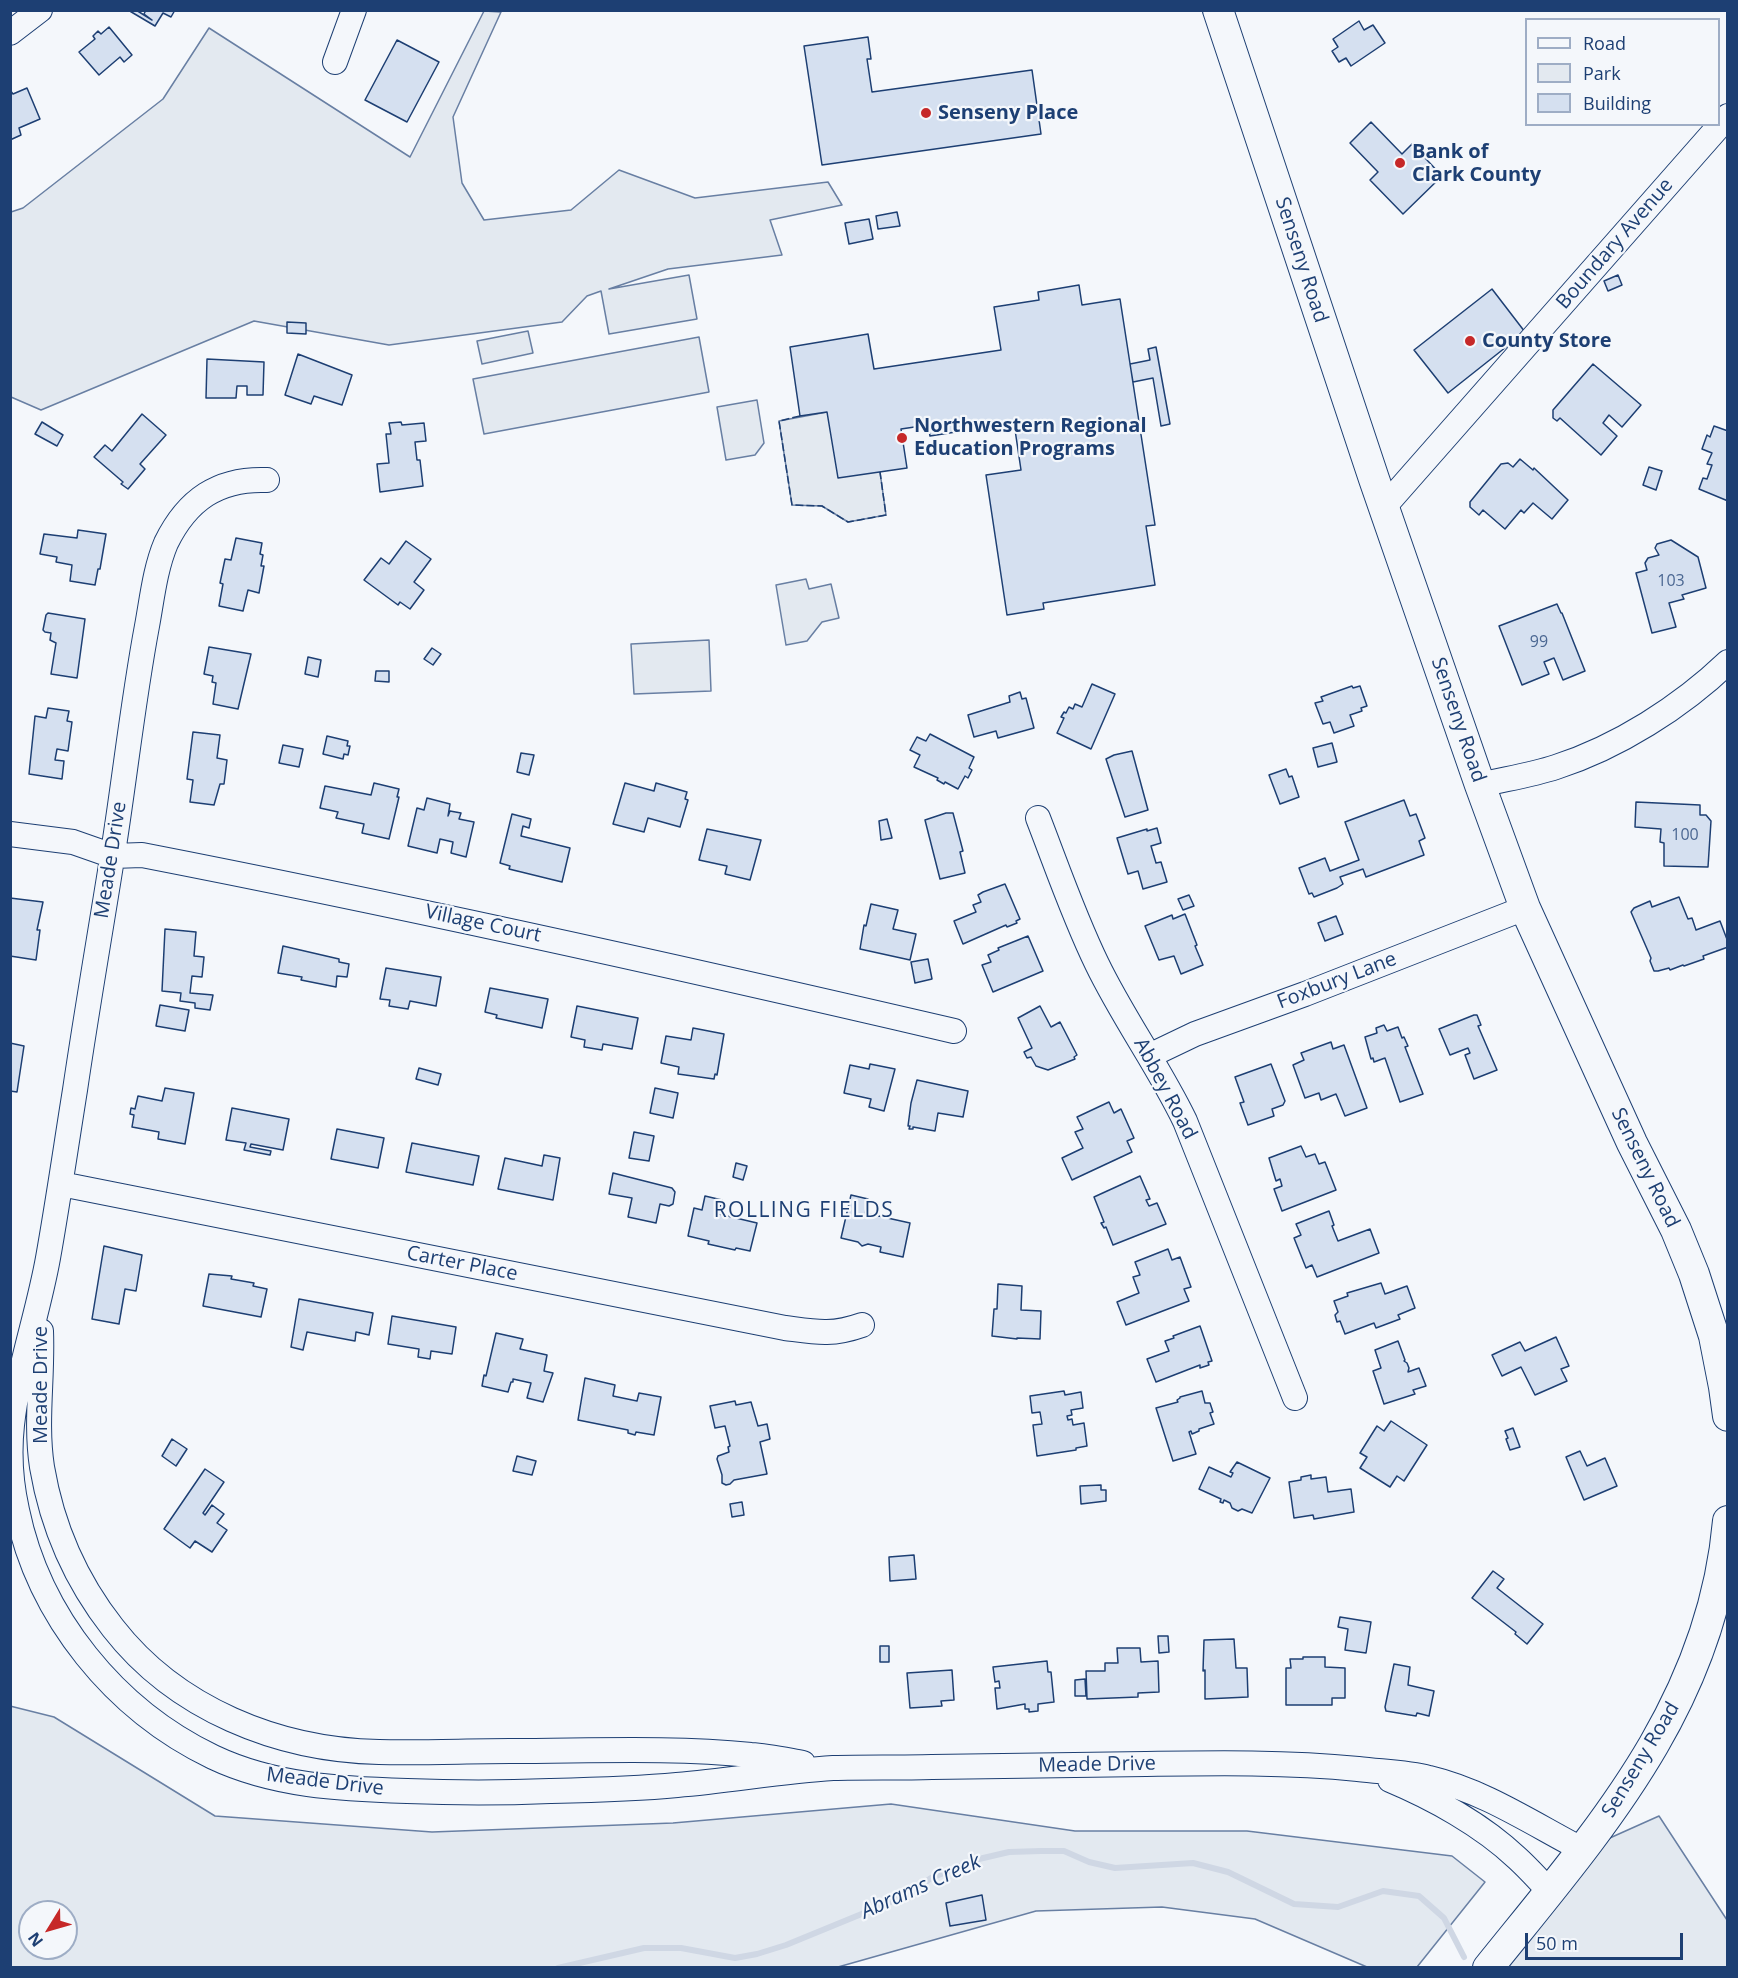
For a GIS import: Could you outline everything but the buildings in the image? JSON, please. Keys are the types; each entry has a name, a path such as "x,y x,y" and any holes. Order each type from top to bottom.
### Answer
{"main road":[{"name":"Senseny Road","path":"1218,10 1384,507 1480,785 1525,908 1632,1143 1690,1263 1714,1335 1725,1387 1728,1416"},
{"name":"Senseny Road","path":"1488,1968 1615,1807 1647,1758 1675,1707 1697,1658 1713,1610 1727,1536"}],"street":[{"path":"10,33 40,10"},
{"path":"335,63 354,10"},
{"name":"Boundary Avenue","path":"1384,507 1719,126"},
{"name":"Meade Drive","path":"267,480 228,483 210,491 193,504 166,544 159,563 140,663 113,856 61,1184 40,1304 22,1370 11,1428 11,1469 15,1498 27,1546 41,1584 78,1646 105,1678 129,1701 182,1741 219,1760 256,1774 295,1783 353,1790 478,1794 569,1791 674,1786 832,1768 1295,1763 1414,1774 1434,1779 1473,1792 1582,1850"},
{"path":"1480,785 1556,767 1614,742 1660,716 1706,682 1728,662"},
{"name":"Abbey Road","path":"1038,818 1097,965 1173,1095 1185,1121 1295,1398"},
{"name":"Village Court","path":"10,834 73,842 113,856 142,855 334,892 624,954 954,1030"},
{"name":"Foxbury Lane","path":"1149,1056 1195,1034 1305,994 1525,908"},
{"name":"Carter Place","path":"61,1184 785,1328 825,1334 844,1332 862,1325"},
{"name":"Meade Drive","path":"40,1304 42,1350 38,1424 42,1466 51,1506 64,1545 78,1576 99,1610 123,1641 145,1664 177,1689 211,1710 248,1727 278,1737 327,1748 378,1752 677,1750 753,1755 832,1768"},
{"name":"Meade Drive","path":"1362,1770 1415,1791 1448,1808 1516,1857 1549,1892"}],"green space":[{"path":"484,11 501,12 453,117 462,183 484,220 571,210 619,170 695,198 828,182 842,205 770,220 782,255 668,269 609,289 689,275 697,319 609,334 601,291 587,296 562,322 389,345 254,321 41,410 11,397 11,212 23,208 163,99 209,28 410,157"},
{"path":"528,331 533,353 482,364 477,341"},
{"path":"699,337 709,392 484,434 473,379"},
{"path":"757,400 764,443 755,455 726,460 717,407"},
{"path":"827,412 880,472 886,515 848,522 822,506 792,505 779,421"},
{"path":"806,579 809,589 831,584 839,618 822,622 807,641 786,645 776,585"},
{"path":"709,640 711,691 634,694 631,644"},
{"path":"10,1706 54,1717 215,1816 432,1832 673,1823 891,1804 1075,1831 1247,1831 1452,1856 1485,1882 1417,1967 1367,1967 1255,1919 1162,1907 1036,1911 838,1967 11,1967"},
{"path":"1659,1816 1727,1920 1727,1967 1488,1968 1583,1850"}],"waterway":[{"name":"Abrams Creek","path":"558,1968 644,1948 681,1948 735,1958 757,1954 786,1945 886,1904 912,1892 931,1878 979,1859 1009,1852 1041,1851 1064,1851 1089,1862 1115,1868 1193,1863 1228,1872 1294,1904 1338,1907 1383,1891 1419,1896 1444,1918 1464,1957"}],"fence":[{"path":"800,416 779,421 792,505 822,506 848,522 886,515 880,472"}],"place":[{"name":"Senseny Place","path":"926,113"},
{"name":"Bank of Clark County","path":"1400,163"},
{"name":"County Store","path":"1470,341"},
{"name":"Northwestern Regional Education Programs","path":"902,438"}],"district":[{"name":"ROLLING FIELDS","path":"804,1211"}]}
